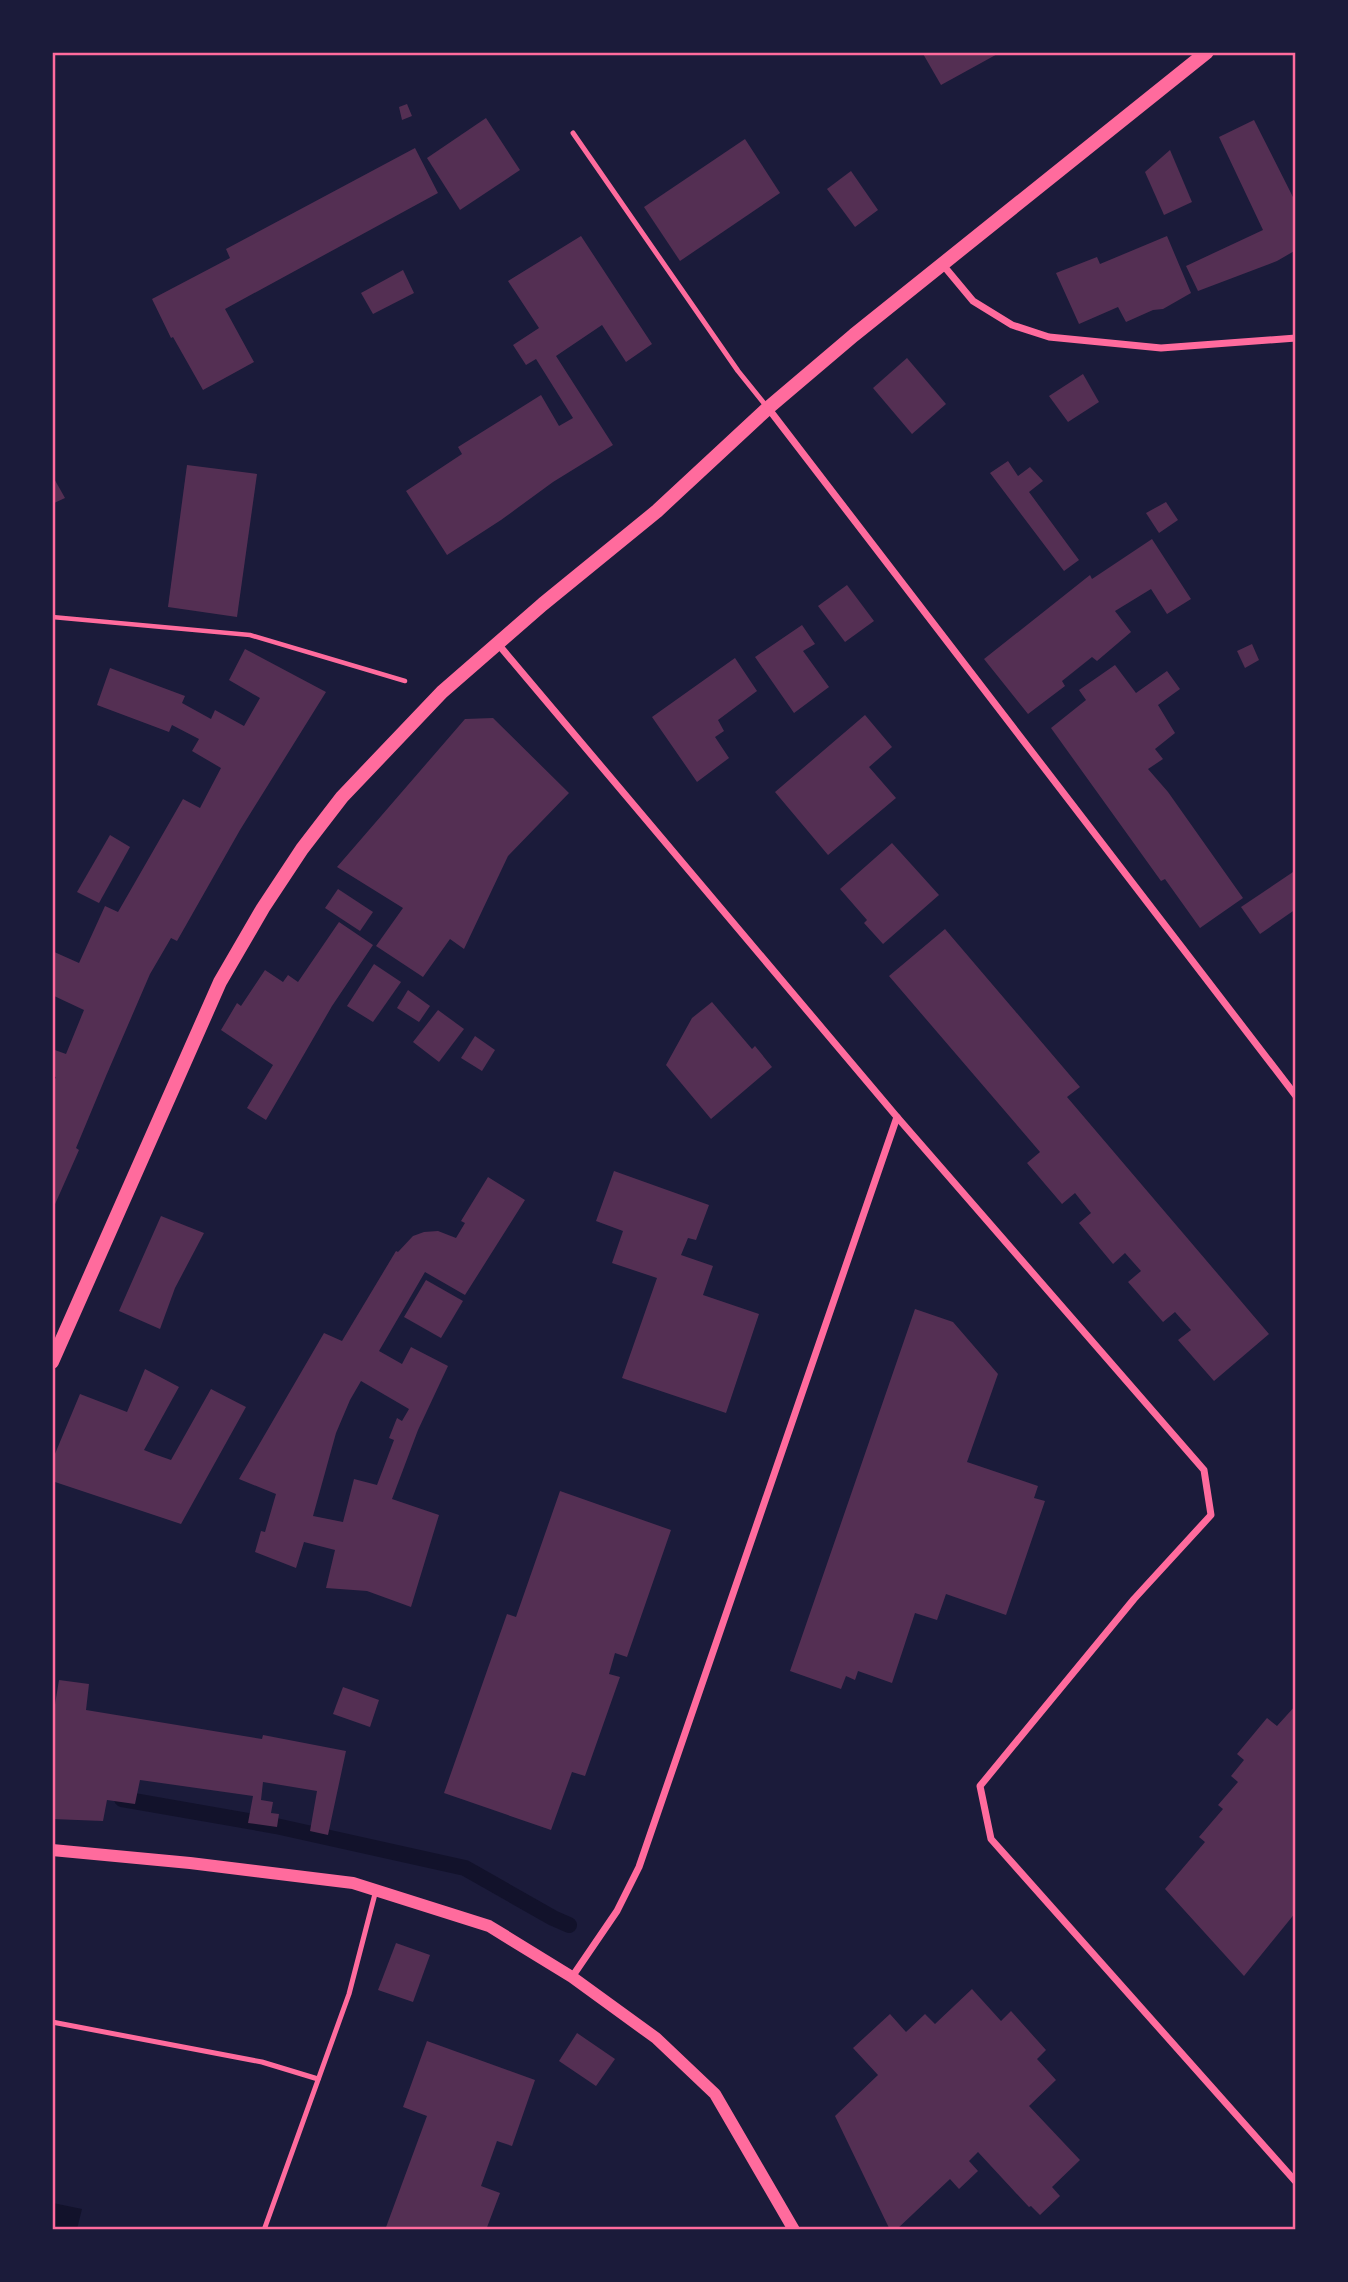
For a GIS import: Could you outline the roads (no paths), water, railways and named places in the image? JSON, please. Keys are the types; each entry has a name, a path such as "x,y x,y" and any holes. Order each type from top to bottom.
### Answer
{"main road":[{"path":"52,1362 220,982 263,908 302,849 342,797 442,691 657,511 768,408 854,335 1208,52"}],"street":[{"path":"943,265 973,301 1012,325 1049,337 1161,348 1296,338"},
{"path":"768,408 1296,1096"},
{"path":"498,643 897,1117 1204,1470 1210,1515 1134,1599 980,1786 991,1839 1296,2182"},
{"path":"572,1977 617,1911 639,1867 897,1117"},
{"path":"52,1850 354,1883 489,1926 572,1977 656,2038 715,2094 794,2230"}],"lane":[{"path":"573,133 738,371 768,408"},
{"path":"264,2230 349,1994 377,1889"},
{"path":"52,2022 262,2062 318,2078"}],"waterway":[{"path":"122,1799 276,1826 465,1868 569,1925"}]}
